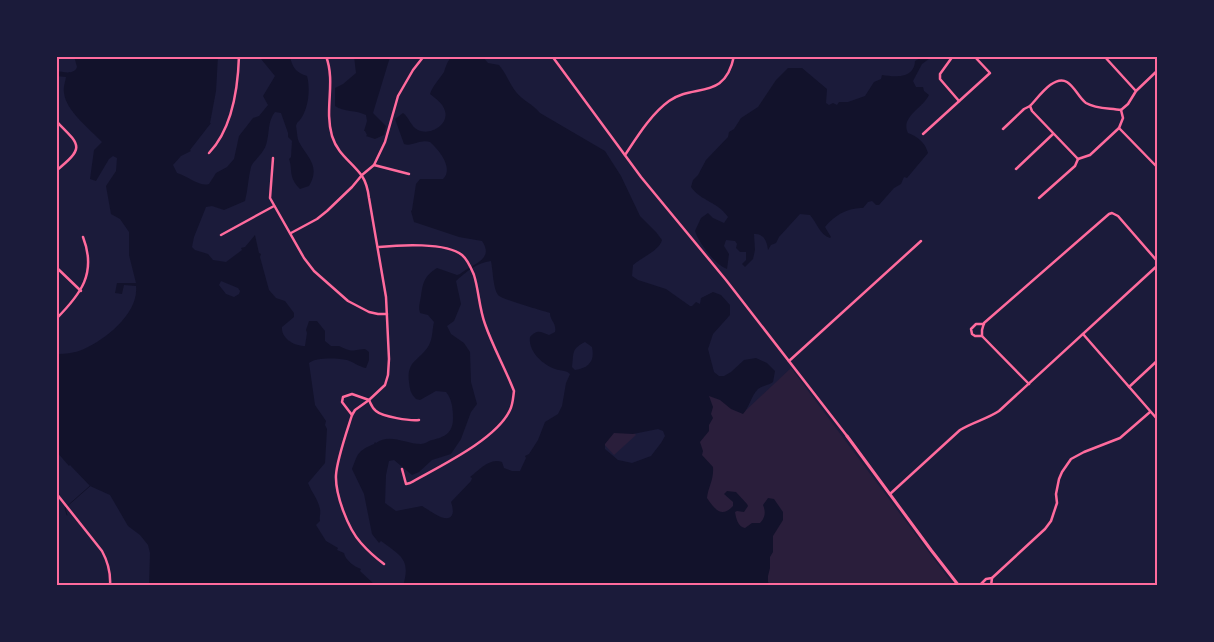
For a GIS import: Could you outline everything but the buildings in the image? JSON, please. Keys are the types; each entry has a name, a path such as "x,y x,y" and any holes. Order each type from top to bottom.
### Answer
{"street":[{"path":"209,153 223,131 235,97 239,56"},
{"path":"326,56 330,75 328,111 331,134 345,160 362,175 369,198 387,314 389,359 388,375 384,385 369,400 355,410 352,415 336,474 336,486 346,517 355,536 384,564"},
{"path":"291,233 327,211 374,165 385,142 398,96 413,70 424,56"},
{"path":"552,56 625,155 847,436 959,586"},
{"path":"625,155 650,121 667,102 675,97 706,91 716,85 729,72 734,56"},
{"path":"953,56 940,74 940,79 959,101"},
{"path":"923,134 990,73 974,56"},
{"path":"1104,56 1136,90"},
{"path":"1003,129 1054,82 1061,80 1068,82 1086,102 1096,107 1121,110 1128,104 1136,90 1158,70"},
{"path":"1030,106 1032,111 1078,159"},
{"path":"1039,198 1075,166 1078,159 1090,155 1119,128 1123,118 1121,110"},
{"path":"56,121 74,139 77,146 77,150 72,157 56,171"},
{"path":"1119,128 1158,168"},
{"path":"1016,169 1054,134"},
{"path":"273,158 270,198 304,258 314,271 338,293 360,309 378,314 387,314"},
{"path":"374,165 409,174"},
{"path":"221,235 274,206"},
{"path":"890,494 960,430 992,416 1029,384 1158,263 1118,216 1109,214 984,324 982,336 1029,384"},
{"path":"56,319 81,291 86,278 88,251 83,237"},
{"path":"789,361 921,241"},
{"path":"378,247 445,248 462,255 470,268 477,286 484,323 514,391 510,410 497,429 482,440 410,483 406,484 402,470"},
{"path":"56,266 81,291"},
{"path":"982,336 975,336 972,334 971,329 976,324 984,324"},
{"path":"1083,334 1158,420"},
{"path":"1129,387 1158,360"},
{"path":"352,415 342,402 342,397 352,394 369,400 373,408 382,414 412,421 419,420"},
{"path":"979,586 986,579 992,578 1046,529 1057,503 1056,494 1059,479 1071,459 1077,454 1120,438 1150,412"},
{"path":"56,493 108,561 111,575 110,586"},
{"path":"56,503 60,498"},
{"path":"991,586 992,578"}],"shaded area":[{"path":"74,56 218,56 216,91 211,123 191,151 181,156 173,165 177,173 205,185 209,184 216,173 227,167 234,159 239,136 253,118 259,116 268,105 263,96 275,76 260,56 290,56 292,64 296,69 307,76 309,88 308,101 304,114 296,126 299,142 312,162 314,173 309,186 300,189 294,181 289,159 291,157 292,141 288,137 281,113 275,112 272,116 265,148 251,167 245,201 224,210 212,206 206,207 192,247 195,250 208,254 213,260 226,262 242,250 241,248 245,247 255,235 269,290 276,298 285,301 294,313 294,317 282,327 286,338 297,345 305,346 306,330 309,321 317,321 325,331 325,341 331,346 339,346 351,351 365,349 369,352 366,368 347,360 339,359 322,359 309,363 315,405 326,421 327,429 325,463 308,483 320,509 320,521 316,525 326,541 344,553 348,561 361,569 360,571 376,586 149,586 150,553 148,545 140,535 128,526 110,495 90,486 56,451 56,354 81,350 102,339 127,315 136,296 136,286 124,285 122,294 115,293 117,283 136,283 129,255 129,232 120,219 111,214 106,186 116,171 117,158 113,156 109,159 96,181 90,179 94,150 102,142 69,106 64,91 66,77 56,76 56,71 71,72 76,70","holes":["221,281 238,288 239,294 234,297 226,294 219,285"]},
{"path":"354,56 390,57 373,113 386,126 384,135 375,139 366,136 364,131 367,121 366,115 335,106 335,88 356,73"},
{"path":"452,56 482,56 488,63 499,65 516,92 540,113 605,151 621,176 640,216 662,240 654,251 633,265 632,276 638,280 666,289 690,306 696,302 700,304 701,298 713,292 721,295 730,305 730,315 713,334 708,349 714,372 719,376 724,376 744,360 756,358 767,363 775,371 773,382 758,389 743,414 731,409 720,400 709,396 713,407 711,414 713,418 709,425 709,431 700,442 703,451 702,455 713,467 713,476 707,498 716,509 725,512 733,506 733,502 724,494 727,491 736,492 748,506 744,512 735,512 738,522 745,528 752,523 760,523 762,521 765,512 763,505 768,498 774,499 783,512 783,520 773,536 773,552 770,557 768,576 768,582 771,586 403,586 406,570 403,559 381,541 379,543 372,534 364,494 352,469 359,453 375,442 392,439 422,444 447,434 453,423 452,404 446,392 436,391 420,400 416,399 411,393 409,382 410,369 429,345 434,322 428,315 420,313 419,306 425,280 429,274 437,268 457,275 460,274 484,257 486,253 485,247 482,241 459,237 414,222 411,211 416,184 420,179 443,179 447,170 441,154 430,142 423,141 410,145 404,144 395,119 403,113 416,129 428,132 441,125 445,116 444,108 430,94","holes":["491,261 494,284 498,295 550,313 555,326 555,332 549,335 539,332 535,333 530,337 530,342 534,352 541,360 550,367 570,374 566,383 562,406 558,414 545,422 538,440 529,454 525,456 526,458 520,471 504,468 502,462 498,461 485,465 470,477 472,478 471,481 451,502 453,512 450,518 442,517 422,506 396,511 385,503 386,475 389,461 394,460 412,475 419,472 432,460 451,454 461,439 471,412 477,404 471,382 470,352 464,343 451,334 447,326 454,321 461,304 456,281 472,268","585,342 592,347 592,360 584,368 575,370 572,367 575,349","658,429 663,431 665,436 651,456 632,463 618,460 605,449 605,444 614,433 633,434"]},
{"path":"924,56 933,56 922,64 913,81 916,87 923,87 924,91 929,95 910,117 906,127 908,133 923,143 928,153 907,178 904,177 901,184 894,188 879,205 872,201 868,202 863,208 847,211 832,219 825,227 830,238 821,232 810,215 800,214 768,250 763,237 754,234 755,250 753,259 745,267 742,264 746,260 746,252 740,252 736,248 737,244 735,241 726,240 724,246 729,254 727,269 722,267 713,258 695,231 701,218 708,213 713,218 724,223 728,217 719,208 695,192 691,187 693,180 706,160 728,137 729,132 734,129 741,118 758,107 776,80 788,68 802,68 827,89 826,103 837,105 839,102 848,102 865,96 874,82 881,79 882,75 903,76 908,74 914,67 915,61"},
{"path":"791,368 954,586 474,586 600,534 670,430 719,385 744,412"},
{"path":"624,422 636,435 614,455 602,442"}],"waterway":[{"path":"67,515 65,508 90,486"}]}
